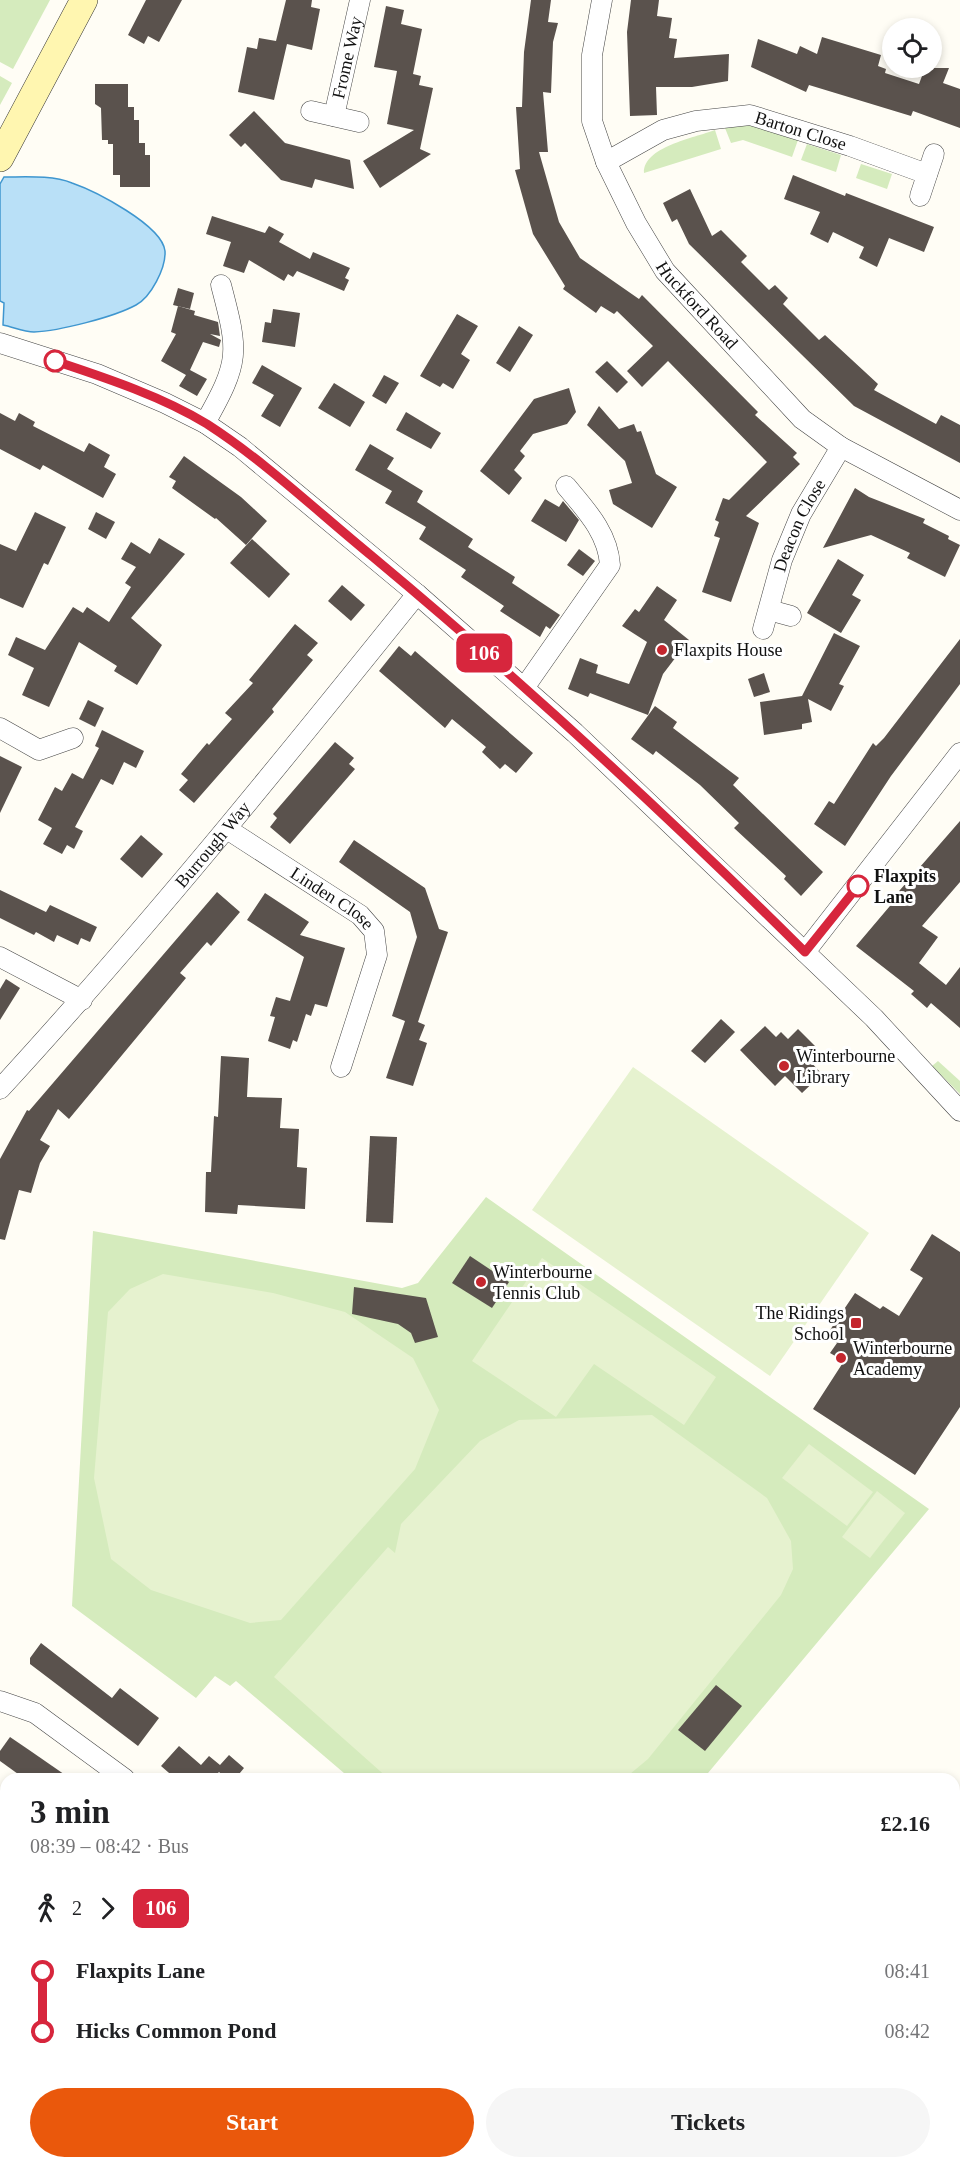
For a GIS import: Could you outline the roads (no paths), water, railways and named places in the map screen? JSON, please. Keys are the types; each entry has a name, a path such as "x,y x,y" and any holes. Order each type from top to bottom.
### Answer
{"street":[{"path":"0,158 84,0"},
{"name":"Frome Way","path":"334,116 360,0"},
{"name":"Huckford Road","path":"602,0 592,55 592,120 606,162 636,223 665,271 802,419 841,447 960,510"},
{"name":"Frome Way","path":"311,111 359,122"},
{"name":"Barton Close","path":"606,162 663,130 696,121 750,116 830,139 927,174"},
{"path":"920,196 934,154"},
{"path":"205,423 222,393 234,359 235,336 221,285"},
{"path":"0,343 96,374 205,423 240,447 417,594 710,858 874,1018 960,1111"},
{"name":"Deacon Close","path":"763,629 782,560 801,514 841,447"},
{"path":"524,688 610,565 609,549 594,519 566,486"},
{"name":"Burrough Way","path":"0,1089 82,1000 227,829 417,594"},
{"path":"768,609 791,616"},
{"path":"0,728 39,750 73,738"},
{"path":"805,952 960,753"},
{"name":"Linden Close","path":"227,829 360,915 374,931 377,955 340,1067"},
{"path":"0,957 82,1000"},
{"path":"0,1701 35,1713 117,1773"}],"water":[{"path":"4,177 64,180 96,193 140,220 161,241 165,251 160,273 147,296 126,310 71,326 34,332 3,325 4,303 0,301 0,184"}],"place":[{"name":"Flaxpits House","path":"662,650"},
{"name":"Flaxpits Lane","path":"858,886"},
{"name":"Winterbourne Library","path":"784,1066"},
{"name":"Winterbourne Tennis Club","path":"481,1282"},
{"name":"The Ridings School","path":"856,1323"},
{"name":"Winterbourne Academy","path":"841,1358"}]}
